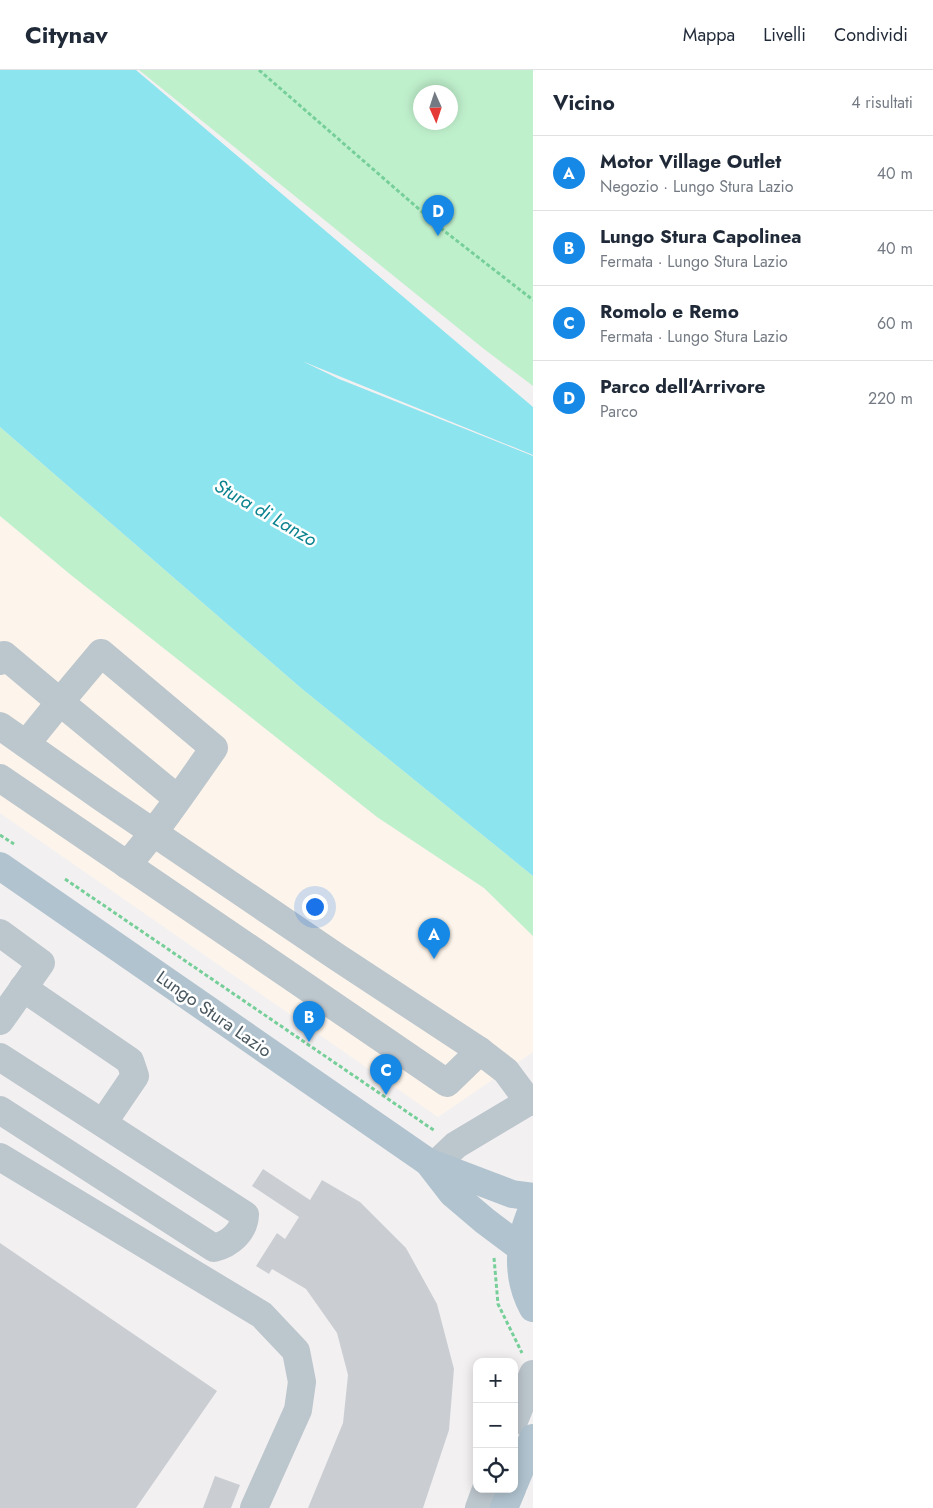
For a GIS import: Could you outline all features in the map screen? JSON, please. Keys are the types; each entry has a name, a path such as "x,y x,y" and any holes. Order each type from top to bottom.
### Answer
{"main road":[{"name":"Lungo Stura Lazio","path":"8,856 432,1163 512,1194 533,1197"},
{"name":"Lungo Stura Lazio","path":"432,1163 452,1193 521,1248"},
{"path":"533,1208 526,1222 521,1248 522,1275 529,1302 533,1308"},
{"path":"518,1474 533,1438"},
{"path":"504,1508 510,1493"}],"street":[{"path":"26,744 101,653 214,748 154,833 127,866"},
{"path":"0,661 4,655 178,799"},
{"path":"0,726 337,957 480,1051 506,1071 531,1100 456,1145 432,1163"},
{"path":"0,778 446,1083 480,1051"},
{"path":"0,933 41,963 2,1013"},
{"path":"23,988 130,1061 135,1076 103,1123"},
{"path":"0,1057 245,1215 245,1225 224,1246 214,1248 0,1110"},
{"path":"0,1157 262,1315 296,1350 302,1382 298,1410 254,1508"},
{"path":"518,1404 528,1364"},
{"path":"479,1508 485,1493"}],"path":[{"path":"259,70 443,230 533,300"},
{"path":"0,835 8,856"},
{"path":"57,874 456,1145"},
{"path":"494,1256 498,1304 528,1364"}],"shaded area":[{"path":"0,516 71,575 377,817 484,888 533,936 533,1052 438,1117 0,813"}],"green space":[{"path":"139,70 533,70 533,386 484,349"},
{"path":"0,427 301,688 533,876 533,936 484,888 377,817 71,575 0,516"}],"water":[{"name":"Stura di Lanzo","path":"0,70 136,70 533,407 533,455 302,361 339,379 533,456 533,876 301,688 0,427"}],"building":[{"path":"263,1169 310,1200 322,1180 360,1202 406,1248 437,1304 454,1369 449,1430 423,1508 308,1508 343,1423 348,1375 337,1333 306,1289 272,1269 269,1274 256,1266 277,1233 285,1239 299,1217 252,1186"},
{"path":"0,1243 217,1391 136,1508 0,1508"},
{"path":"215,1476 240,1485 231,1508 203,1508"}],"place":[{"name":"Parco dell'Arrivore","path":"438,236"},
{"name":"Motor Village Outlet","path":"434,959"},
{"name":"Lungo Stura Capolinea","path":"309,1042"},
{"name":"Romolo e Remo","path":"386,1095"}]}
